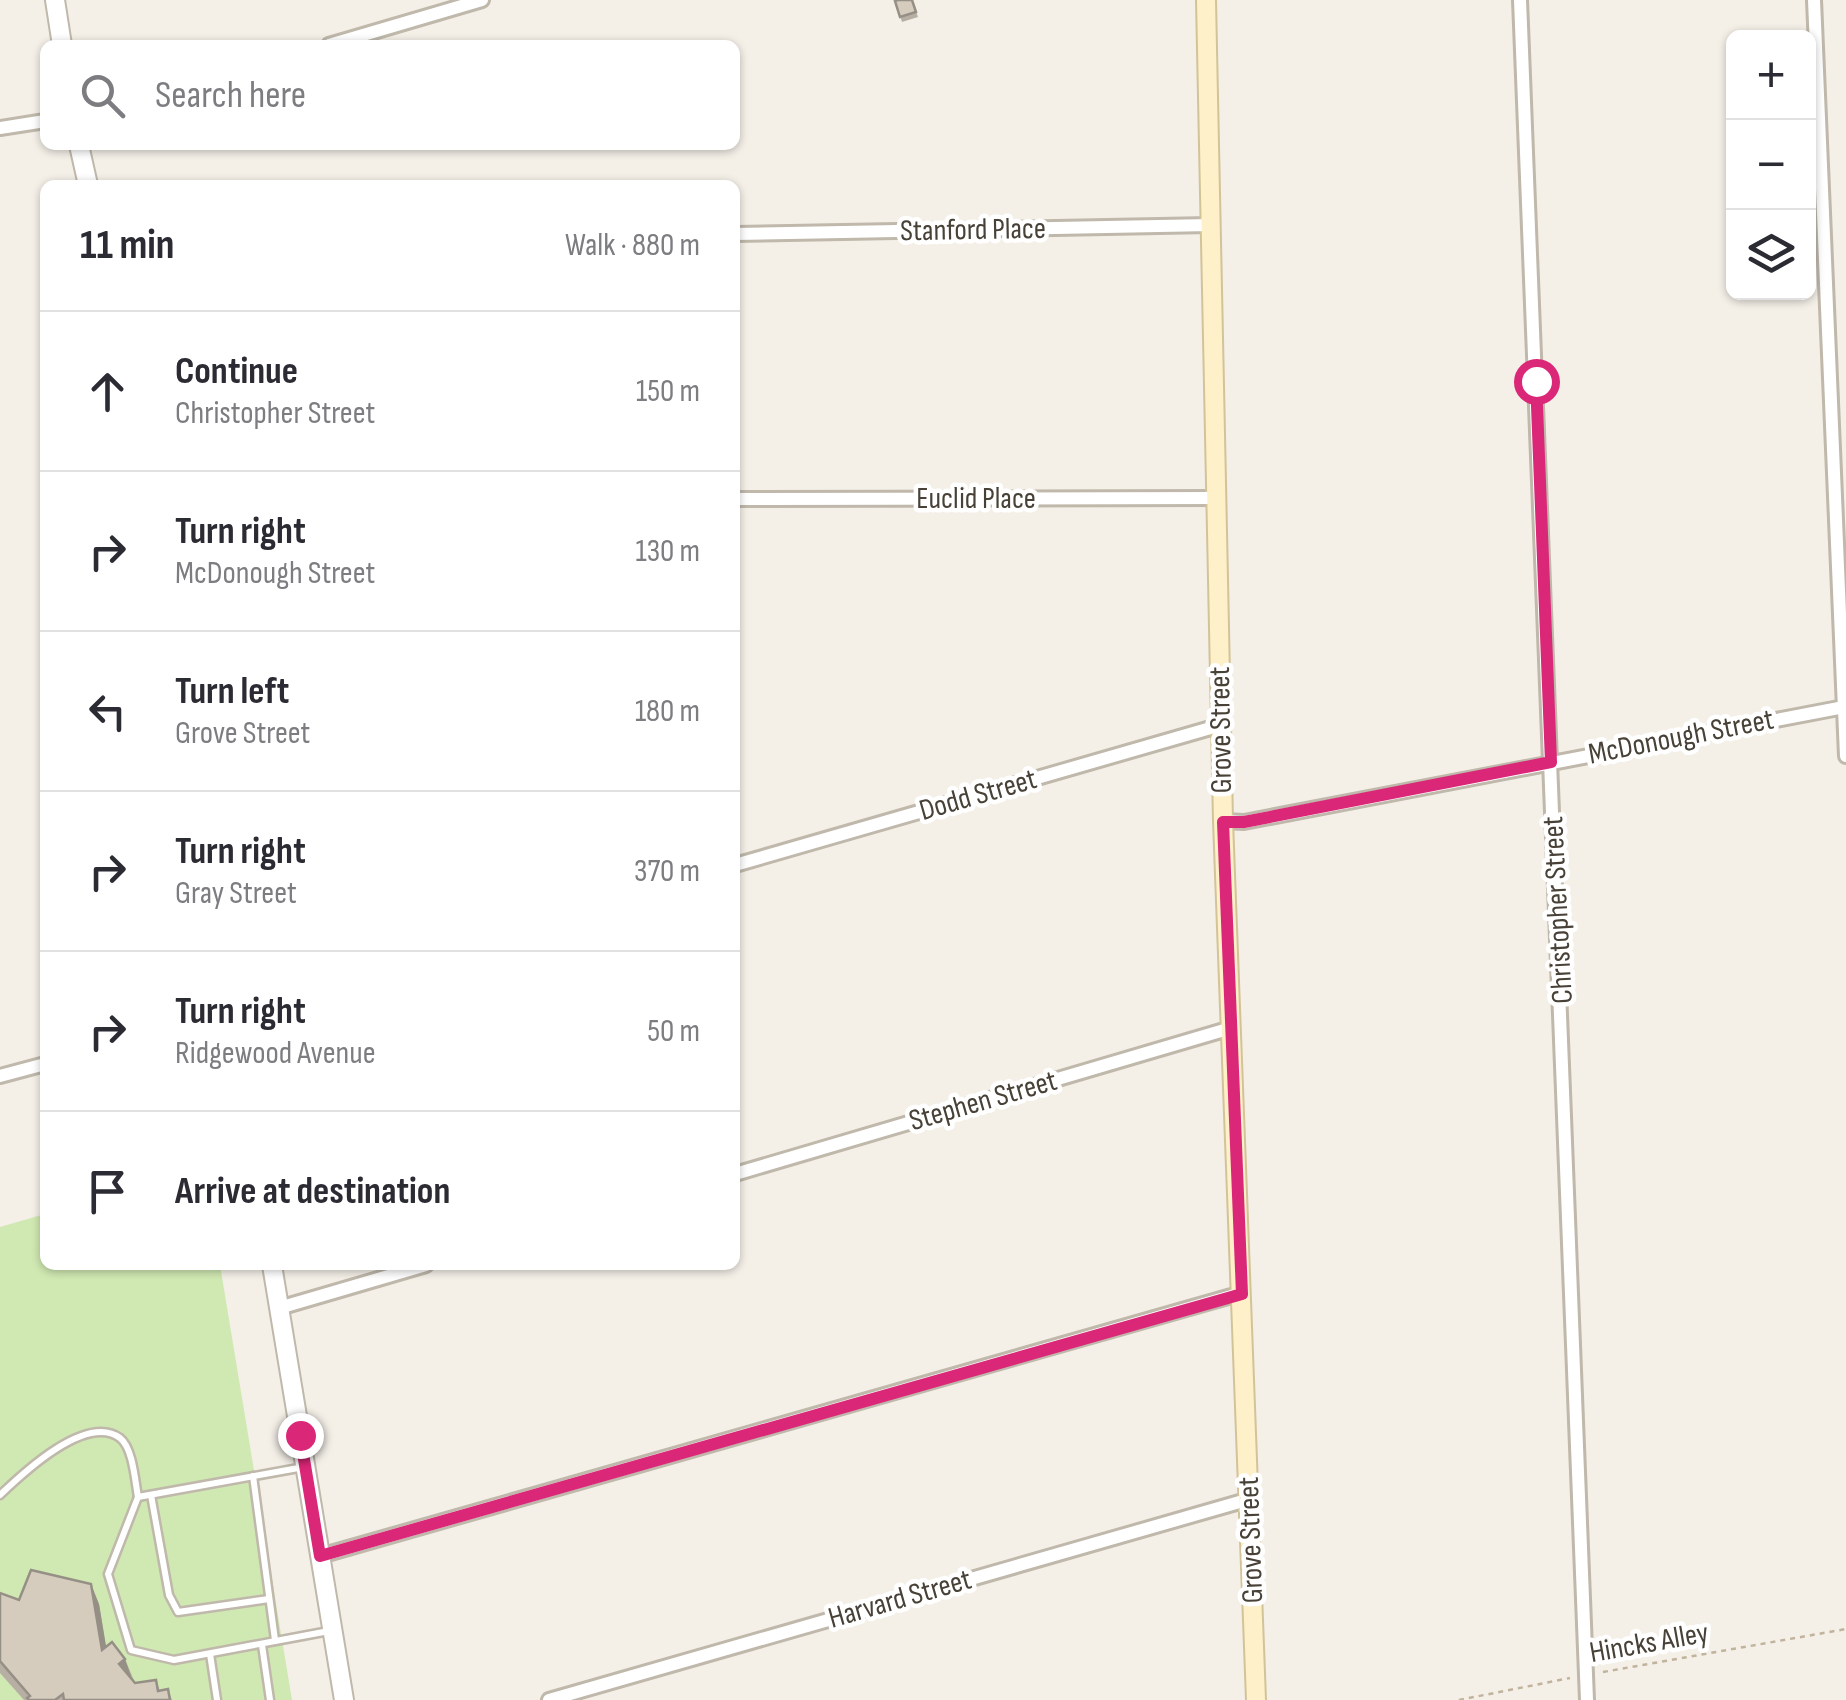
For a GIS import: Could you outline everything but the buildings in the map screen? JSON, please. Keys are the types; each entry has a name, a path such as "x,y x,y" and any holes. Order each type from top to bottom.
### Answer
{"main road":[{"name":"Grove Street","path":"1206,0 1223,822 1256,1700"}],"street":[{"path":"55,0 61,40"},
{"path":"346,40 482,0"},
{"name":"Christopher Street","path":"1520,0 1587,1700"},
{"path":"1814,0 1846,756"},
{"path":"0,128 40,121"},
{"path":"81,150 87,180"},
{"name":"Stanford Place","path":"740,234 1211,226"},
{"name":"Euclid Place","path":"740,499 1216,498"},
{"name":"McDonough Street","path":"1223,822 1244,822 1844,707"},
{"name":"Dodd Street","path":"740,864 1221,725"},
{"name":"Stephen Street","path":"740,1173 1232,1028"},
{"path":"0,1076 40,1065"},
{"path":"273,1270 344,1700"},
{"path":"279,1308 409,1270"},
{"path":"320,1556 1242,1294"},
{"name":"Harvard Street","path":"549,1700 1250,1498"}],"lane":[{"path":"0,1495 38,1458 103,1432 119,1437 126,1446 138,1497 108,1574 131,1650 174,1660 332,1631"},
{"path":"138,1497 305,1467"},
{"path":"253,1476 275,1640"},
{"path":"150,1495 169,1595 178,1612 269,1599"},
{"path":"262,1645 270,1700"},
{"path":"210,1654 217,1700"}],"path":[{"name":"Hincks Alley","path":"1459,1700 1846,1629"}],"green space":[{"path":"40,1215 40,1270 221,1270 292,1700 0,1700 0,1227"}],"route":[{"path":"300,1435 320,1556 1242,1294 1223,822 1244,822 1551,762 1536,381"}]}
